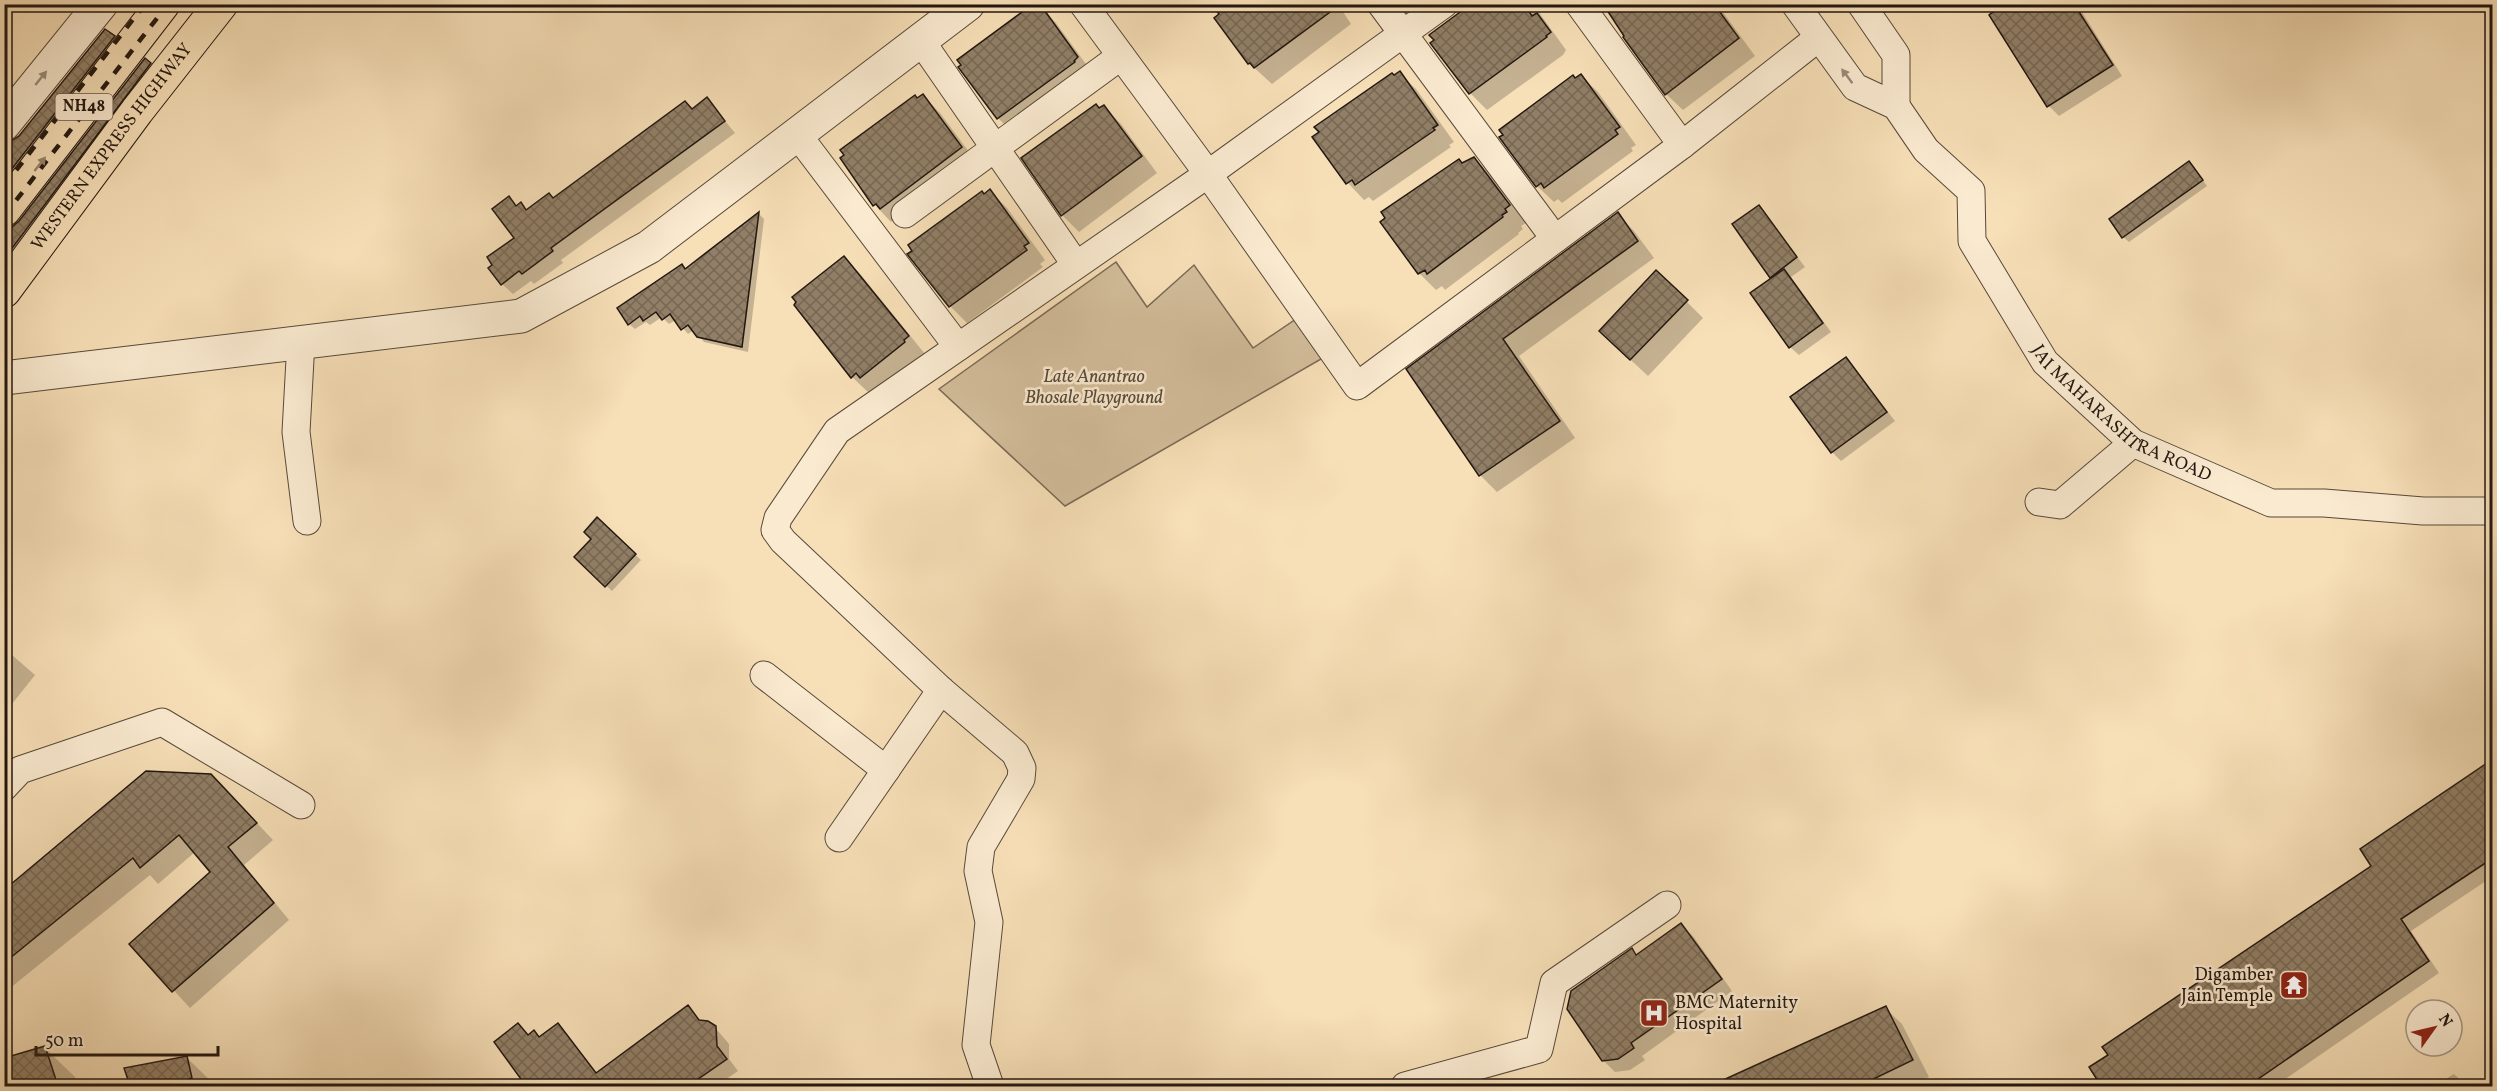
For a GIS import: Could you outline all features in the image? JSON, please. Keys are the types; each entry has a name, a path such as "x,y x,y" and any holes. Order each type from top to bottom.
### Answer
{"highway":[{"name":"NH48","path":"4,210 164,4"},
{"name":"WESTERN EXPRESS HIGHWAY","path":"4,291 137,111 221,4"}],"street":[{"path":"4,124 101,4"},
{"path":"4,378 521,316 649,247 968,4"},
{"path":"1083,4 1208,174 1357,386 1682,145 1818,38"},
{"path":"1381,4 1555,239"},
{"path":"990,1086 976,1045 989,922 978,871 981,847 1021,779 1022,768 1015,753 941,690 783,541 775,530 778,518 837,431 1208,174 1444,4"},
{"path":"1579,4 1682,145"},
{"path":"1796,4 1855,87 1896,106 1896,56 1861,4"},
{"path":"921,40 1076,266"},
{"path":"905,214 1121,56"},
{"name":"JAI MAHARASHTRA ROAD","path":"1896,106 1926,150 1971,191 1972,241 2045,362 2133,443 2271,503 2324,502 2423,511 2493,511"},
{"path":"797,134 958,347"},
{"path":"301,341 296,432 307,521"},
{"path":"2039,502 2060,505 2133,443"},
{"path":"764,675 886,770"},
{"path":"839,838 941,690"},
{"path":"4,787 20,770 162,722 301,805"},
{"path":"1406,1086 1539,1049 1554,983 1666,905"}],"green space":[{"name":"Late Anantrao Bhosale Playground","path":"1116,262 1147,307 1194,265 1253,348 1299,317 1328,355 1065,506 939,389"}],"building":[{"path":"1033,4 1040,4 1078,57 1075,62 997,119 958,67 961,65 957,60"},
{"path":"1211,4 1341,4 1254,68 1250,63 1248,64 1214,18 1219,14"},
{"path":"1471,4 1524,4 1532,16 1537,13 1551,32 1469,94 1430,43 1434,40 1429,35"},
{"path":"1603,4 1714,4 1739,38 1665,95 1623,37"},
{"path":"2005,4 2074,4 2113,65 2047,107 1989,15"},
{"path":"105,29 115,36 4,179 4,142 19,136"},
{"path":"145,58 151,63 4,259 4,228 12,227 19,221"},
{"path":"1400,71 1438,125 1433,128 1435,130 1355,185 1352,180 1346,184 1312,137 1319,132 1314,127 1392,73 1394,75"},
{"path":"1581,74 1620,127 1615,130 1618,134 1544,188 1541,183 1536,187 1499,137 1503,135 1499,130 1573,75 1575,78"},
{"path":"923,94 962,147 880,209 876,204 873,206 840,158 844,155 840,150 915,95 917,98"},
{"path":"707,97 725,121 551,248 553,251 522,274 519,271 501,285 488,268 492,265 487,257 514,238 492,209 509,196 516,206 521,202 526,210 549,193 553,198 685,101 692,109"},
{"path":"1096,104 1099,108 1104,105 1142,156 1061,216 1021,158"},
{"path":"1474,157 1510,205 1505,209 1507,212 1427,274 1425,270 1418,274 1380,222 1385,218 1381,212 1459,159 1462,163"},
{"path":"2189,161 2203,180 2122,238 2109,219"},
{"path":"990,189 1029,243 1024,246 1027,250 949,307 907,254 912,251 908,245 982,191 984,194"},
{"path":"1759,205 1797,257 1770,278 1732,224"},
{"path":"759,212 742,347 697,337 688,325 681,330 670,314 662,320 656,312 643,321 640,316 628,325 617,308 682,264 685,269"},
{"path":"1618,212 1638,241 1503,339 1560,421 1479,476 1406,369"},
{"path":"844,256 909,336 904,340 905,342 860,378 856,373 851,378 794,305 796,302 792,297"},
{"path":"1784,269 1823,323 1789,348 1750,293"},
{"path":"1656,270 1688,300 1630,360 1599,331"},
{"path":"1846,357 1887,412 1831,453 1790,397"},
{"path":"597,517 636,554 605,587 574,557 591,539 584,532"},
{"name":"Digamber Jain Temple","path":"2493,759 2493,858 2401,919 2429,961 2248,1086 2101,1086 2089,1067 2108,1055 2102,1047 2371,866 2360,849"},
{"path":"146,771 211,774 257,823 228,847 274,903 172,992 129,944 210,872 179,835 140,868 133,858 4,963 4,890"},
{"path":"1681,923 1722,979 1631,1043 1634,1048 1618,1059 1602,1061 1567,1009 1571,991 1632,948 1636,955"},
{"path":"688,1005 699,1020 708,1021 716,1026 717,1046 727,1059 688,1086 526,1086 494,1042 518,1023 528,1035 534,1030 539,1037 558,1023 596,1073"},
{"path":"1886,1006 1913,1060 1859,1086 1710,1086"},
{"path":"45,1046 58,1086 4,1086 4,1058"},
{"path":"187,1056 192,1078 182,1081 183,1086 130,1086 124,1068"}],"railway":[{"path":"4,186 145,4"},
{"path":"4,216 168,4"}],"place":[{"name":"Digamber Jain Temple","path":"2294,985"},
{"name":"BMC Maternity Hospital","path":"1654,1013"}]}
